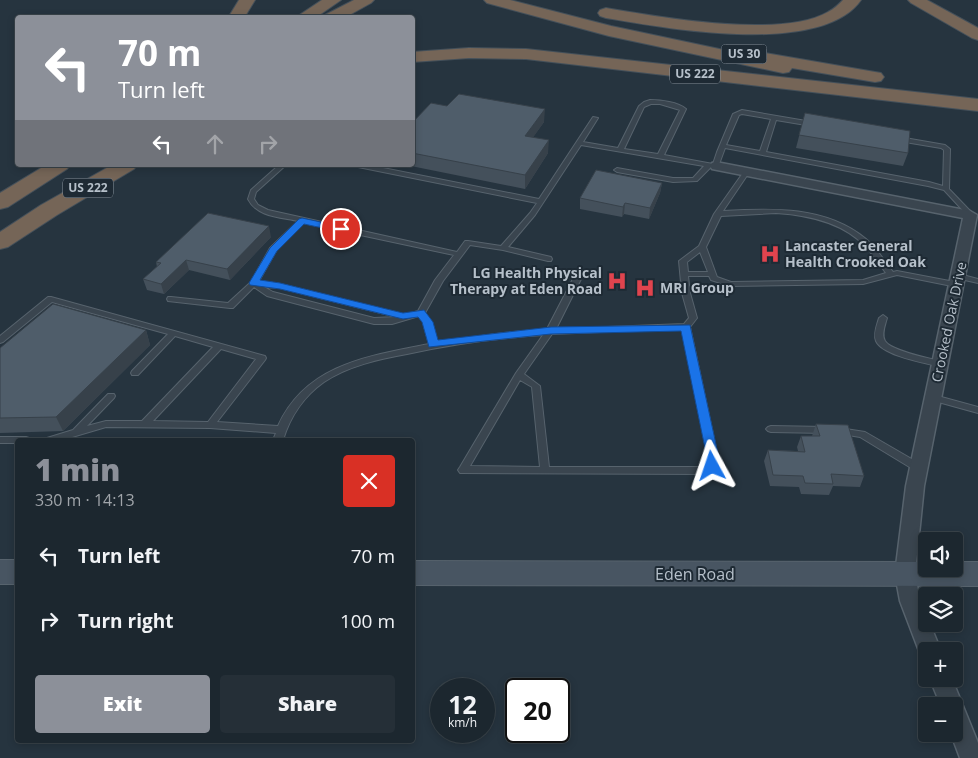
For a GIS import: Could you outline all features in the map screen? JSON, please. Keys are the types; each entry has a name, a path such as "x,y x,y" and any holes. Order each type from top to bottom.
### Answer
{"highway":[{"path":"238,15 247,0"},
{"path":"308,15 333,0"},
{"path":"337,15 366,0"},
{"name":"US 30","path":"492,0 608,31 760,64 978,100"},
{"name":"US 30","path":"514,0 646,33 754,56 978,93"},
{"path":"545,0 679,24 768,29 802,26 822,20 838,13 853,0"},
{"path":"916,0 978,35"},
{"name":"US 222","path":"415,57 469,53 526,54 978,105"},
{"path":"0,195 45,167"},
{"name":"US 222","path":"0,202 57,167"},
{"path":"50,210 107,167"},
{"name":"US 222","path":"0,242 124,167"}],"street":[{"path":"712,165 970,215"},
{"name":"Crooked Oak Drive","path":"926,642 910,601 905,574 919,468 970,215"},
{"path":"0,572 15,572"},
{"name":"Eden Road","path":"415,573 978,574"},
{"path":"963,734 972,758"}],"lane":[{"path":"620,150 642,106 646,102 680,107 683,109 660,156"},
{"path":"617,170 673,180 695,180 712,165 736,114 742,112 821,125"},
{"path":"503,248 533,214 595,118"},
{"path":"763,154 774,118"},
{"path":"896,138 943,146 947,149 946,189"},
{"path":"578,143 712,165"},
{"path":"722,146 929,184 946,189 970,215"},
{"path":"281,167 253,191 251,199 255,206 266,212 458,254"},
{"path":"368,167 541,202"},
{"path":"579,275 551,330 519,376 462,470 706,471 712,466 713,458 686,327 693,318 686,293 683,261 702,247 718,214 747,171"},
{"path":"718,214 767,210 814,214 841,225 865,242 891,274"},
{"path":"171,299 227,307 254,283 273,250 302,221"},
{"path":"420,313 439,280 468,243 483,244 548,258"},
{"path":"702,247 714,278 730,284 863,282 897,273 978,281"},
{"path":"684,274 713,274"},
{"path":"254,283 280,286 403,316"},
{"path":"254,283 270,294 357,318 374,321 392,321 403,316 420,313"},
{"path":"0,340 51,299 262,358 210,425"},
{"path":"420,313 427,322 433,344"},
{"path":"883,318 879,336 881,344 889,349 940,364"},
{"path":"279,438 295,404 321,380 348,366 433,344 551,330 686,327"},
{"path":"135,373 174,333"},
{"path":"145,424 219,346"},
{"path":"519,376 536,386 545,470"},
{"path":"75,433 111,396"},
{"path":"934,398 978,410"},
{"path":"57,438 106,424 210,425 281,430"},
{"path":"771,429 831,430 862,434 919,468"},
{"path":"0,440 15,440"}],"building":[{"path":"459,94 545,109 525,136 549,140 525,175 415,154 415,120 431,103 447,106"},
{"path":"805,113 910,131 908,153 799,135"},
{"path":"596,170 662,183 650,208 625,203 623,207 580,198"},
{"path":"208,213 269,226 227,269 186,260 161,284 143,279 161,263 156,262"},
{"path":"53,304 146,330 56,417 0,418 0,348"},
{"path":"816,424 848,425 864,476 831,474 833,484 805,483 803,476 773,475 768,450 805,452 801,436 820,436"}],"place":[{"name":"Lancaster General Health Crooked Oak","path":"770,254"},
{"name":"LG Health Physical Therapy at Eden Road","path":"617,281"},
{"name":"MRI Group","path":"645,288"}],"route":[{"path":"341,229 302,221 273,250 254,283 280,286 403,316 420,313 427,322 433,344 551,330 686,327 713,458 712,466"}]}
